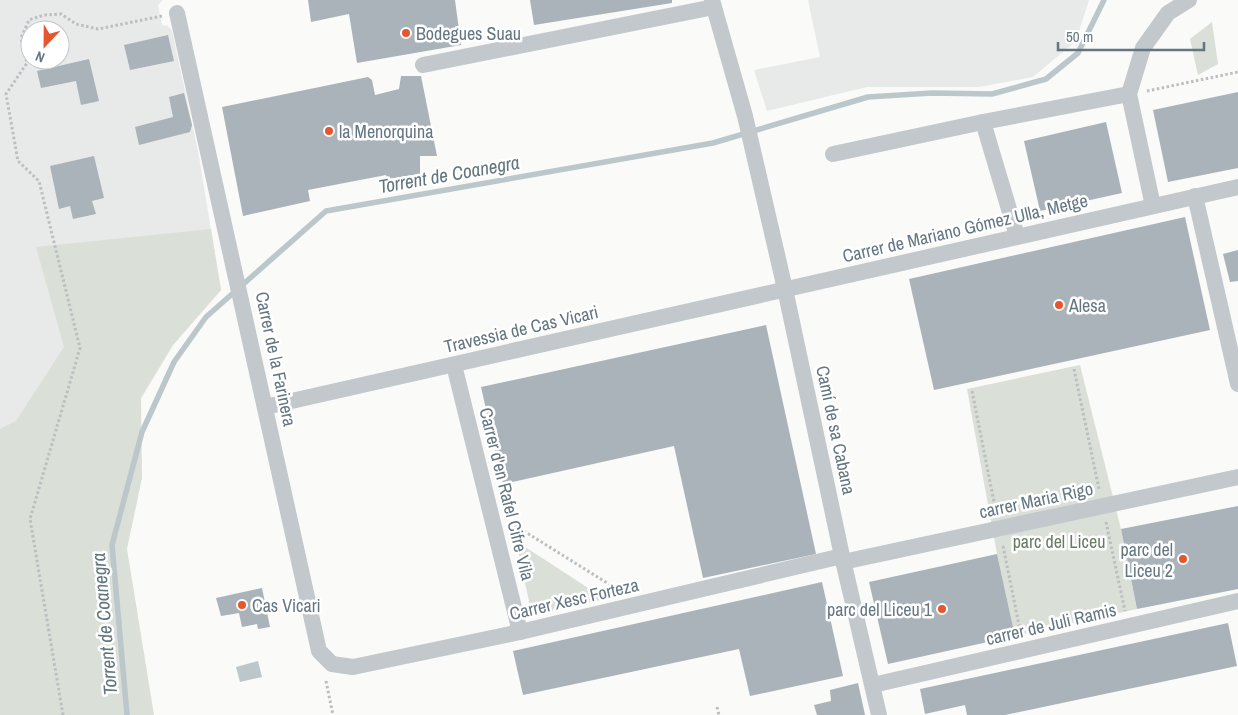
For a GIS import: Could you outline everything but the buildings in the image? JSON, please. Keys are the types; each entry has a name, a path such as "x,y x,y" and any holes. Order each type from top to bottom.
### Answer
{"street":[{"path":"1153,206 1129,94 1143,48 1168,13 1189,0"},
{"path":"423,65 713,4"},
{"name":"Camí de sa Cabana","path":"713,4 745,116 786,289 842,559 879,715"},
{"name":"Carrer de la Farinera","path":"177,13 247,320 319,651"},
{"path":"833,154 983,122 1129,94"},
{"path":"983,122 1017,236"},
{"name":"Carrer de Mariano Gómez Ulla, Metge","path":"786,289 1238,187"},
{"path":"1195,196 1234,347 1238,384"},
{"name":"Travessia de Cas Vicari","path":"265,407 786,289"},
{"name":"Carrer d'en Rafel Cifre Vila","path":"454,365 520,632"},
{"name":"carrer Maria Rigo","path":"842,559 1238,477"},
{"name":"Carrer Xesc Forteza","path":"319,651 332,664 353,667 520,632 842,559"},
{"name":"carrer de Juli Ramis","path":"873,685 1238,601"}],"path":[{"path":"63,715 30,519 80,348 39,181 18,160 6,94 27,63 21,38 29,20 44,15 62,14 76,24 98,28 177,13"},
{"path":"1129,94 1238,72"},
{"path":"490,509 642,604"},
{"path":"325,678 333,715"},
{"path":"717,707 719,715"}],"shaded area":[{"path":"0,0 163,0 158,5 162,25 168,26 172,31 198,151 221,290 173,345 141,398 0,715"},
{"path":"808,0 1089,0 1076,41 1033,77 979,87 867,87 767,111 754,70 820,57"},
{"path":"258,661 262,677 240,682 236,667"}],"green space":[{"path":"1212,22 1218,64 1198,75 1190,39"},
{"path":"211,229 221,290 173,345 141,398 142,478 127,549 154,715 0,715 0,429 16,421 64,347 36,247"},
{"name":"parc del Liceu","path":"1080,365 1121,529 1137,609 1015,636 997,554 967,389"},
{"path":"516,541 605,599 532,615"}],"waterway":[{"name":"Torrent de Coanegra","path":"127,715 112,545 142,432 174,362 206,317 326,211 713,143 868,97 932,93 992,94 1046,79 1078,53 1104,0"}],"place":[{"name":"Bodegues Suau","path":"406,33"},
{"name":"la Menorquina","path":"329,131"},
{"name":"Alesa","path":"1059,305"},
{"name":"parc del Liceu 2","path":"1183,559"},
{"name":"Cas Vicari","path":"242,605"},
{"name":"parc del Liceu 1","path":"942,609"}]}
